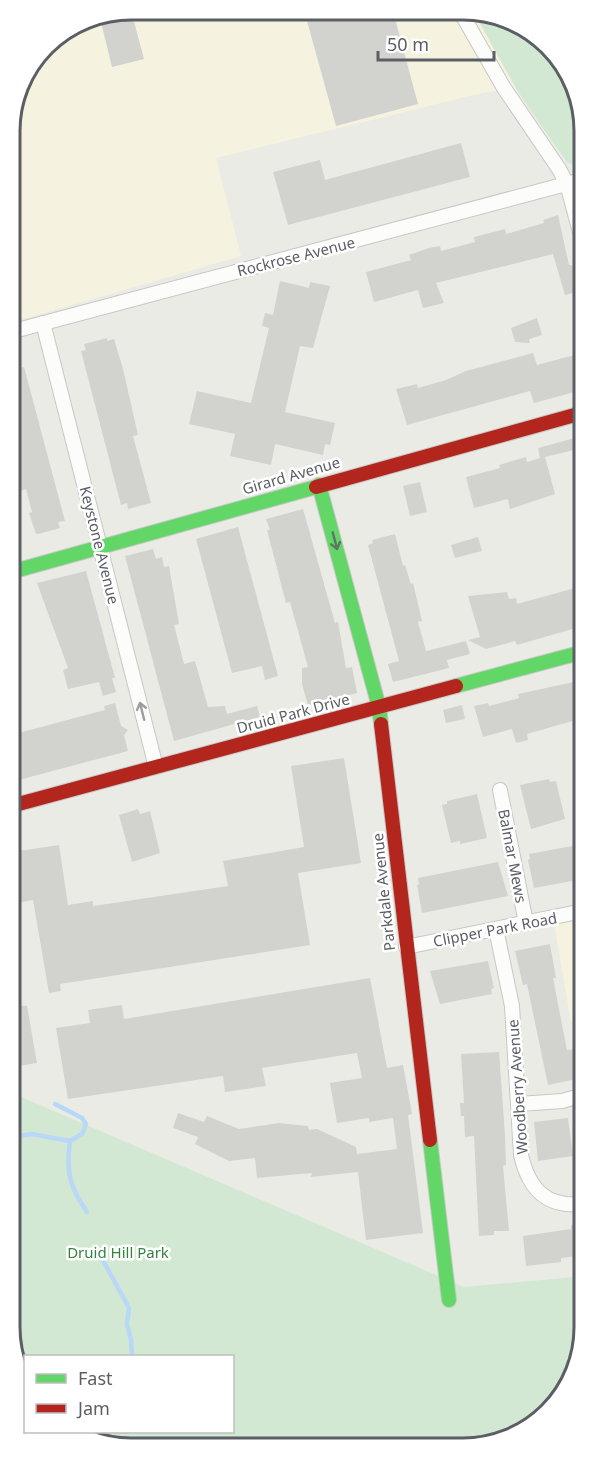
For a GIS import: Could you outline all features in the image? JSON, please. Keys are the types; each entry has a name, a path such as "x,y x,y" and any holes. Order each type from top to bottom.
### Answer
{"street":[{"path":"465,20 504,88 567,184 574,210"},
{"name":"Rockrose Avenue","path":"20,329 574,182"},
{"name":"Keystone Avenue","path":"43,323 156,767"},
{"name":"Girard Avenue","path":"20,569 574,415"},
{"name":"Parkdale Avenue","path":"320,485 379,707 449,1300"},
{"name":"Druid Park Drive","path":"20,804 574,654"},
{"name":"Balmar Mews","path":"500,790 526,923"},
{"name":"Clipper Park Road","path":"406,947 574,913"},
{"name":"Woodberry Avenue","path":"496,929 512,1006 520,1155 524,1172 532,1184 555,1204 574,1204"},
{"path":"519,1104 562,1101 574,1098"}],"shaded area":[{"path":"116,20 478,20 517,90 486,92 216,158 241,256 20,320 20,123 23,102 31,81 42,63 57,47 81,31"},
{"path":"574,913 574,1022 571,1022 553,917"}],"green space":[{"path":"478,20 506,28 531,42 552,63 560,75 574,116 574,165 568,163 517,90"},
{"name":"Druid Hill Park","path":"20,1096 464,1287 574,1277 574,1334 569,1362 563,1376 547,1400 537,1410 513,1426 499,1432 464,1438 130,1438 100,1433 234,1433 234,1355 24,1355 24,1358 20,1341"}],"building":[{"path":"134,20 144,59 112,67 101,23"},
{"path":"307,20 395,20 418,104 336,126"},
{"path":"461,143 470,177 288,225 273,172 320,160 325,180"},
{"path":"558,215 569,265 572,265 574,272 574,293 565,295 553,254 436,283 444,303 423,308 418,290 374,302 366,272 411,260 409,255 429,248 440,246 441,251 475,242 474,237 505,229 506,234 544,223 543,220"},
{"path":"280,281 309,288 310,282 330,286 313,348 300,346 285,412 335,423 330,445 325,444 323,455 275,444 271,465 230,456 235,434 189,424 197,391 251,403 269,328 262,326 265,313 273,315"},
{"path":"537,318 542,335 529,339 530,343 515,342 511,328"},
{"path":"107,338 107,341 114,339 123,369 138,435 133,436 151,503 128,509 127,503 121,505 81,351 86,350 84,344"},
{"path":"533,353 537,365 574,355 574,392 534,403 530,391 407,425 396,389 417,384 418,388 446,380 466,371"},
{"path":"24,367 65,521 58,522 60,528 38,534 36,534 29,513 32,512 26,489 20,491 20,368"},
{"path":"574,438 574,450 545,457 555,494 510,509 508,499 474,508 466,477 500,468 499,465 526,457 527,462 540,458 538,448"},
{"path":"420,482 427,512 410,516 403,486"},
{"path":"303,509 335,623 338,622 346,668 352,667 357,693 308,705 302,684 302,668 308,667 290,602 286,603 266,519"},
{"path":"238,527 278,676 265,680 262,666 232,673 196,539"},
{"path":"395,534 403,566 405,565 411,584 413,583 422,621 418,622 426,651 466,641 470,654 447,660 449,668 393,682 388,664 399,661 368,545 373,543 372,540"},
{"path":"478,537 482,551 455,558 451,545"},
{"path":"153,549 156,559 162,557 164,567 169,566 179,624 174,625 184,664 195,661 208,707 225,706 227,714 257,706 260,717 174,741 125,556"},
{"path":"86,571 115,678 112,678 116,692 103,696 99,682 68,689 63,670 68,668 37,583"},
{"path":"574,588 574,629 517,645 515,641 486,649 468,640 480,637 468,596 507,592 509,599 516,598 517,604"},
{"path":"574,682 574,721 527,734 528,740 516,743 512,729 483,737 474,706 488,703 489,706 519,698 518,694"},
{"path":"115,703 121,726 128,730 124,735 128,751 20,780 20,733 105,710 104,706"},
{"path":"462,705 465,719 446,723 443,710"},
{"path":"344,758 361,863 298,873 310,945 60,984 61,991 49,993 33,900 20,902 20,851 59,845 68,905 93,901 93,906 228,886 223,861 304,847 291,766"},
{"path":"549,779 550,782 556,781 565,819 531,829 520,785"},
{"path":"477,794 487,838 460,844 460,841 451,843 442,805 447,804 447,801"},
{"path":"138,809 140,814 150,811 160,853 132,862 119,815"},
{"path":"574,846 574,881 534,888 528,860 530,859 529,854"},
{"path":"498,862 508,896 422,913 418,878"},
{"path":"550,944 556,978 553,978 567,1050 574,1049 574,1079 548,1085 527,984 523,985 515,951"},
{"path":"488,961 494,988 491,989 492,994 440,1004 430,971"},
{"path":"370,978 387,1068 403,1065 412,1114 408,1115 423,1233 366,1240 358,1172 311,1177 312,1173 257,1178 255,1158 229,1161 195,1144 198,1137 173,1128 178,1113 204,1122 207,1116 239,1129 279,1123 308,1126 309,1130 317,1129 356,1147 357,1154 397,1149 393,1118 369,1122 369,1118 337,1123 330,1083 362,1078 357,1053 262,1068 266,1086 225,1092 223,1076 68,1099 56,1028 90,1023 88,1010 122,1005 124,1019"},
{"path":"20,1005 27,1006 37,1063 20,1066"},
{"path":"499,1052 505,1135 506,1165 503,1166 509,1231 494,1231 494,1235 479,1236 474,1136 465,1137 464,1116 461,1116 460,1103 464,1103 461,1054"},
{"path":"568,1118 573,1156 538,1161 534,1122"},
{"path":"571,1225 574,1225 574,1256 561,1258 561,1262 526,1266 523,1236 571,1229"}],"waterway":[{"path":"20,1136 31,1134 70,1141 82,1134 86,1124 82,1118 55,1104"},
{"path":"70,1141 68,1162 70,1178 87,1212"},
{"path":"99,1253 129,1308 127,1324 132,1355"}],"traffic: fast":[{"path":"319,485 379,707 381,724"},
{"path":"20,569 316,487"},
{"path":"456,686 574,654"},
{"path":"430,1140 449,1300"}],"traffic: jam":[{"path":"316,487 574,415"},
{"path":"20,804 456,686"},
{"path":"381,724 430,1140"}]}
